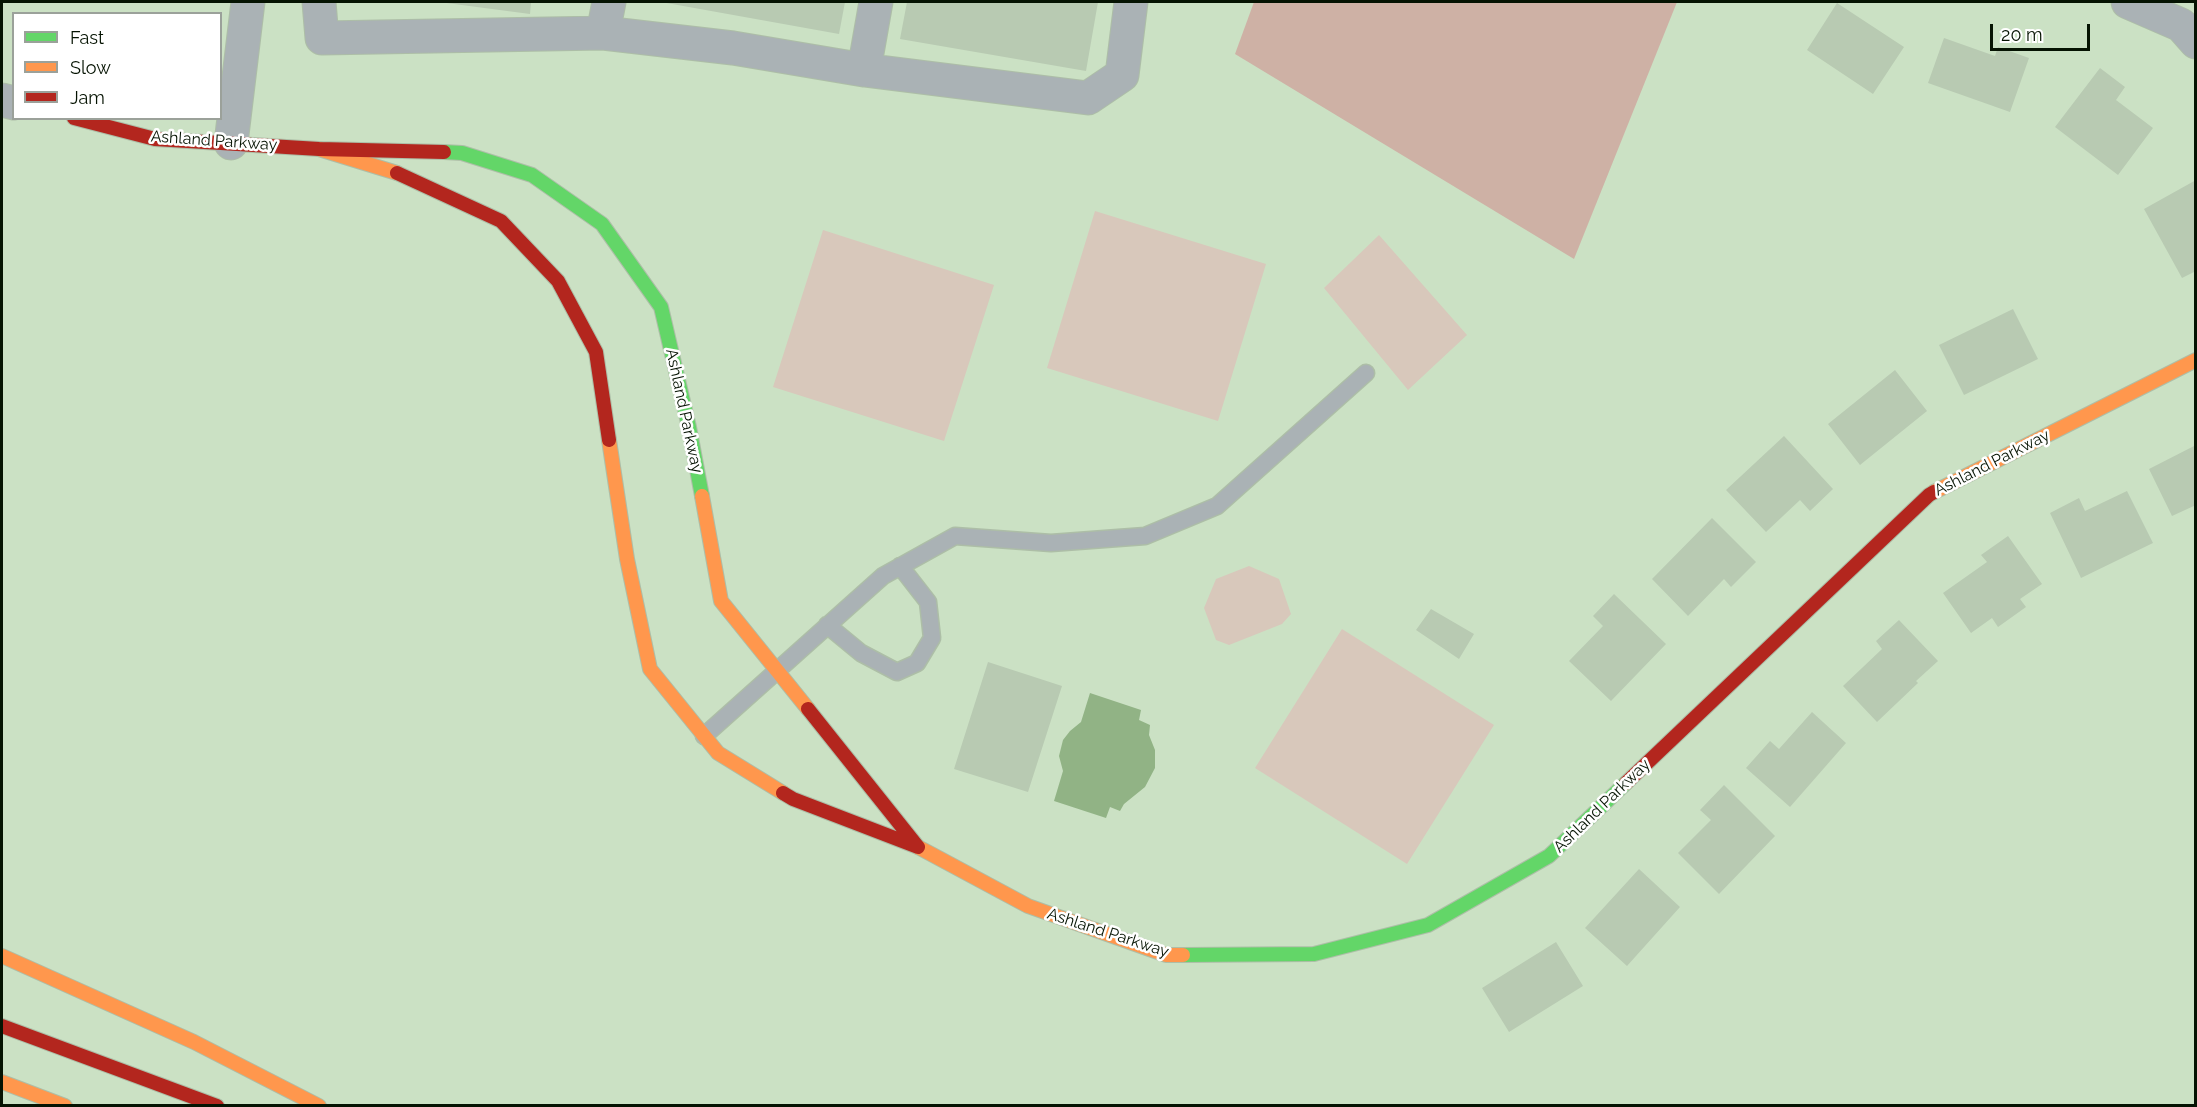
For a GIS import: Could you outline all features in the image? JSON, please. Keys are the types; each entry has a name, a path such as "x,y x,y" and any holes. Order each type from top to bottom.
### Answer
{"main road":[{"name":"Ashland Parkway","path":"82,120 155,139 319,149 462,153 532,175 602,224 661,307 689,427 722,601 918,847"},
{"name":"Ashland Parkway","path":"319,149 407,176 501,221 558,281 596,352 627,559 650,669 718,753 793,799 918,847 1028,906 1166,955 1314,954 1428,925 1549,856 1929,495 2196,360"},
{"path":"2,956 194,1042 319,1106"},
{"path":"2,1026 217,1106"},
{"path":"2,1082 65,1106"}],"street":[{"path":"231,144 248,2"},
{"path":"319,2 322,38 606,17 733,48 864,70 1088,98 1122,75 1131,2"},
{"path":"864,70 876,2"},
{"path":"2128,2 2181,25 2196,42"}],"lane":[{"path":"704,736 882,576 900,566 955,536 1051,543 1145,536 1217,506 1366,373"},
{"path":"827,625 861,653 897,672 917,663 932,638 928,602 900,566"}],"shaded area":[{"path":"1254,2 1677,2 1574,259 1235,54"},
{"path":"1095,211 1266,264 1218,421 1047,368"},
{"path":"823,230 994,285 944,441 773,387"},
{"path":"1379,235 1467,335 1408,390 1324,288"},
{"path":"1249,566 1279,579 1291,614 1282,624 1229,645 1216,640 1204,608 1216,579"},
{"path":"1342,629 1494,725 1407,864 1255,768"},
{"path":"1090,693 1141,710 1139,720 1150,725 1149,735 1155,750 1155,768 1145,787 1124,804 1120,811 1110,807 1106,818 1054,801 1063,771 1059,756 1063,740 1081,722"}],"building":[{"path":"439,2 531,2 530,14"},
{"path":"661,2 845,2 839,34"},
{"path":"907,2 1098,2 1086,71 900,39"},
{"path":"1837,3 1904,47 1873,94 1807,50"},
{"path":"1944,38 1995,56 1998,47 2029,58 2010,112 1928,83"},
{"path":"2100,68 2125,87 2116,100 2153,128 2118,175 2055,127"},
{"path":"2196,180 2196,271 2182,278 2144,209"},
{"path":"2013,309 2038,359 1964,395 1939,345"},
{"path":"1895,370 1927,411 1860,465 1828,424"},
{"path":"1784,436 1833,489 1810,511 1800,500 1766,532 1726,490"},
{"path":"2196,445 2196,505 2172,516 2149,469"},
{"path":"2127,491 2153,543 2081,578 2050,513 2079,498 2085,511"},
{"path":"1712,518 1756,562 1731,587 1724,579 1688,616 1652,579"},
{"path":"2008,536 2042,584 2020,599 2026,607 1998,627 1992,618 1971,633 1943,593 1987,562 1981,555"},
{"path":"1614,594 1666,644 1611,701 1569,661 1603,626 1593,616"},
{"path":"1431,609 1474,634 1459,659 1416,630"},
{"path":"1899,620 1938,661 1877,722 1843,686 1882,649 1876,641"},
{"path":"988,662 1062,686 1028,792 954,769"},
{"path":"1812,712 1846,743 1790,807 1746,768 1770,741 1779,749"},
{"path":"1724,785 1775,836 1719,894 1678,853 1711,820 1700,810"},
{"path":"1639,869 1680,907 1627,966 1585,928"},
{"path":"1556,942 1583,986 1509,1032 1482,988"}],"traffic: fast":[{"path":"444,152 462,153 532,175 602,224 661,307 689,427 702,496"},
{"path":"1183,955 1314,954 1428,925 1549,856 1626,783"}],"traffic: slow":[{"path":"319,149 397,173"},
{"path":"1934,492 2196,360"},
{"path":"609,440 627,559 650,669 718,753 783,793"},
{"path":"702,496 721,601 808,709"},
{"path":"918,847 1028,906 1166,955 1183,955"},
{"path":"2,956 194,1042 319,1106"},
{"path":"2,1082 65,1106"}],"traffic: jam":[{"path":"82,120 155,139 319,149 444,152"},
{"path":"397,173 501,221 558,281 596,352 609,440"},
{"path":"1626,783 1934,492"},
{"path":"783,793 793,799 918,847 808,709"},
{"path":"2,1026 217,1106"}]}
